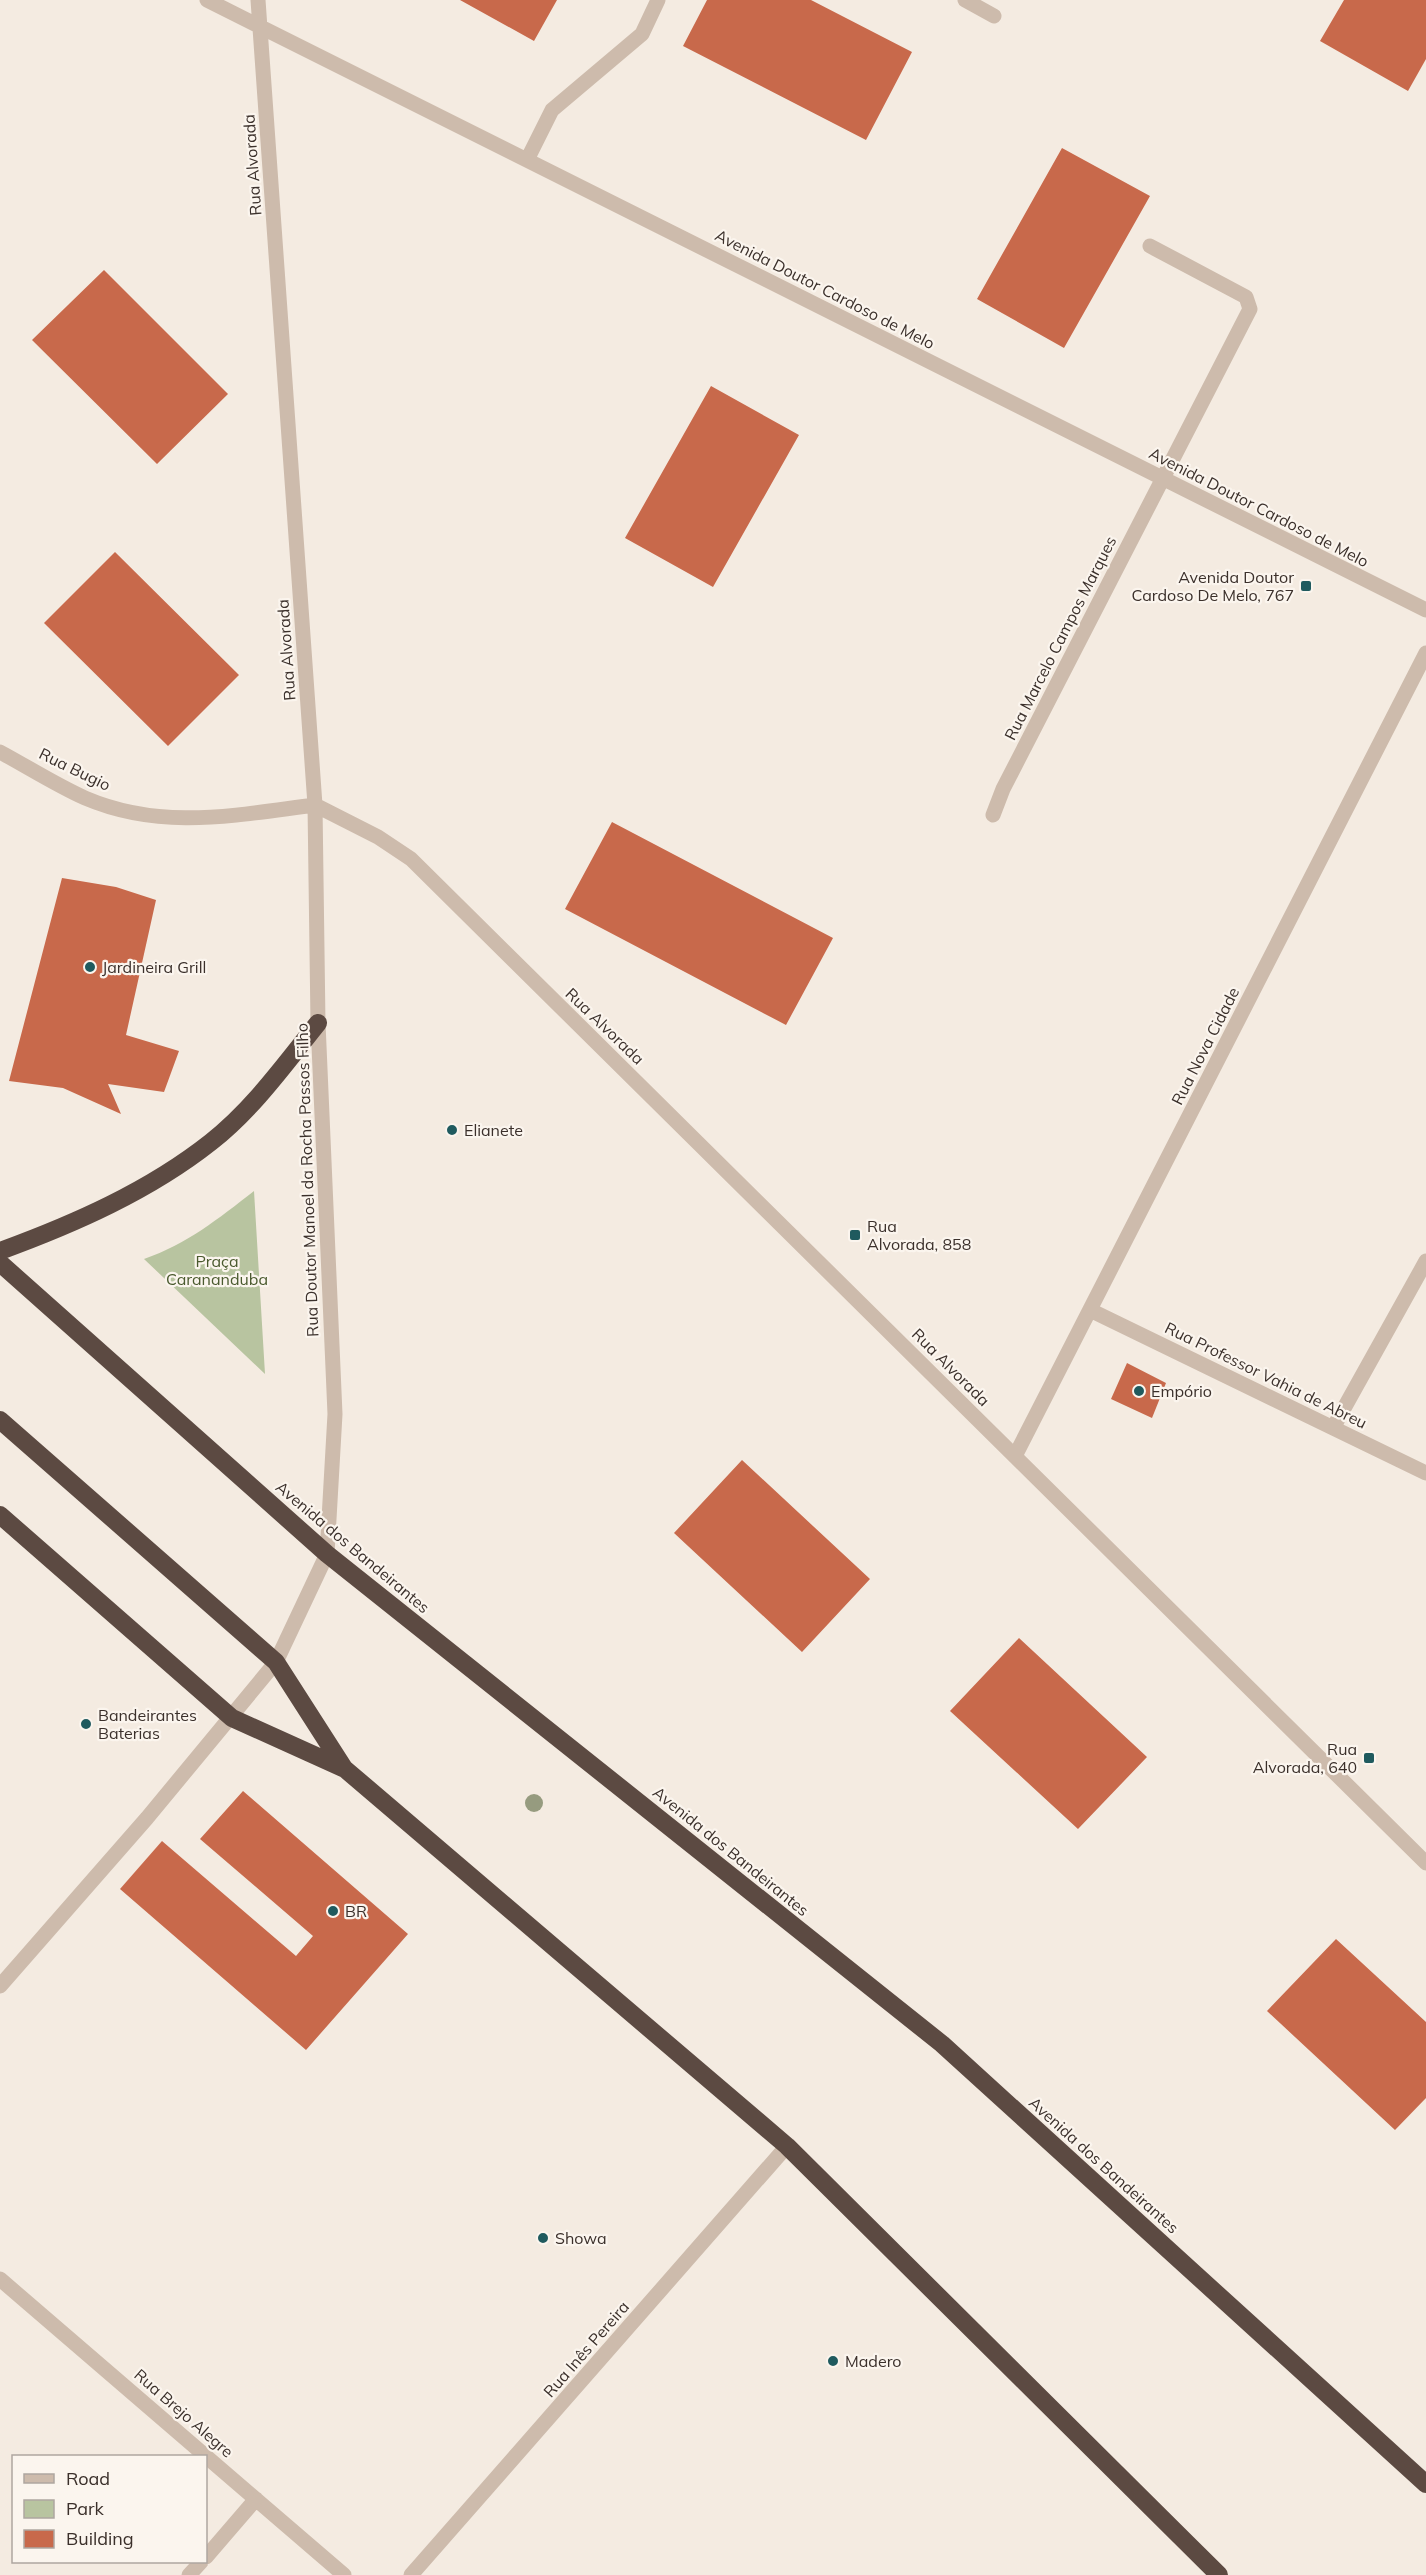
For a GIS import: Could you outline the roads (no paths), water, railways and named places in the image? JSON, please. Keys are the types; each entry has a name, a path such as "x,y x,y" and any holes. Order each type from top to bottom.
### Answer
{"highway":[{"path":"0,1251 102,1209 165,1174 212,1142 255,1100 318,1023"},
{"name":"Avenida dos Bandeirantes","path":"0,1263 327,1554 942,2043 1426,2484"},
{"path":"0,1420 276,1662 345,1768 787,2146 1219,2575"},
{"path":"0,1515 232,1718 345,1768"}],"street":[{"name":"Avenida Doutor Cardoso de Melo","path":"207,0 1426,610"},
{"name":"Rua Alvorada","path":"258,0 315,805 378,837 411,859 1426,1863"},
{"path":"527,160 552,110 642,34 658,0"},
{"path":"965,0 994,16"},
{"name":"Rua Marcelo Campos Marques","path":"993,815 1003,789 1250,309 1246,297 1150,246"},
{"name":"Rua Nova Cidade","path":"1015,1456 1426,653"},
{"name":"Rua Bugio","path":"0,752 85,798 129,812 204,820 315,805"},
{"name":"Rua Doutor Manoel da Rocha Passos Filho","path":"315,805 318,1023 335,1414 327,1554"},
{"path":"1333,1428 1426,1261"},
{"name":"Rua Professor Vahia de Abreu","path":"1090,1310 1426,1473"},
{"path":"0,1986 232,1718 276,1662 327,1554"},
{"name":"Rua Inês Pereira","path":"411,2575 787,2146"},
{"name":"Rua Brejo Alegre","path":"0,2279 205,2455"},
{"name":"Rua Brejo Alegre","path":"207,2457 344,2575"},
{"path":"207,2556 256,2499"},
{"path":"189,2575 200,2563"}],"place":[{"name":"Avenida Doutor Cardoso De Melo, 767","path":"1306,586"},
{"name":"Jardineira Grill","path":"90,967"},
{"name":"Elianete","path":"452,1130"},
{"name":"Rua Alvorada, 858","path":"855,1235"},
{"name":"Empório","path":"1139,1391"},
{"name":"Bandeirantes Baterias","path":"86,1724"},
{"name":"Rua Alvorada, 640","path":"1369,1758"},
{"name":"BR","path":"333,1911"},
{"name":"Showa","path":"543,2238"},
{"name":"Madero","path":"833,2361"}],"park label":[{"name":"Praça Carananduba","path":"217,1270"}]}
